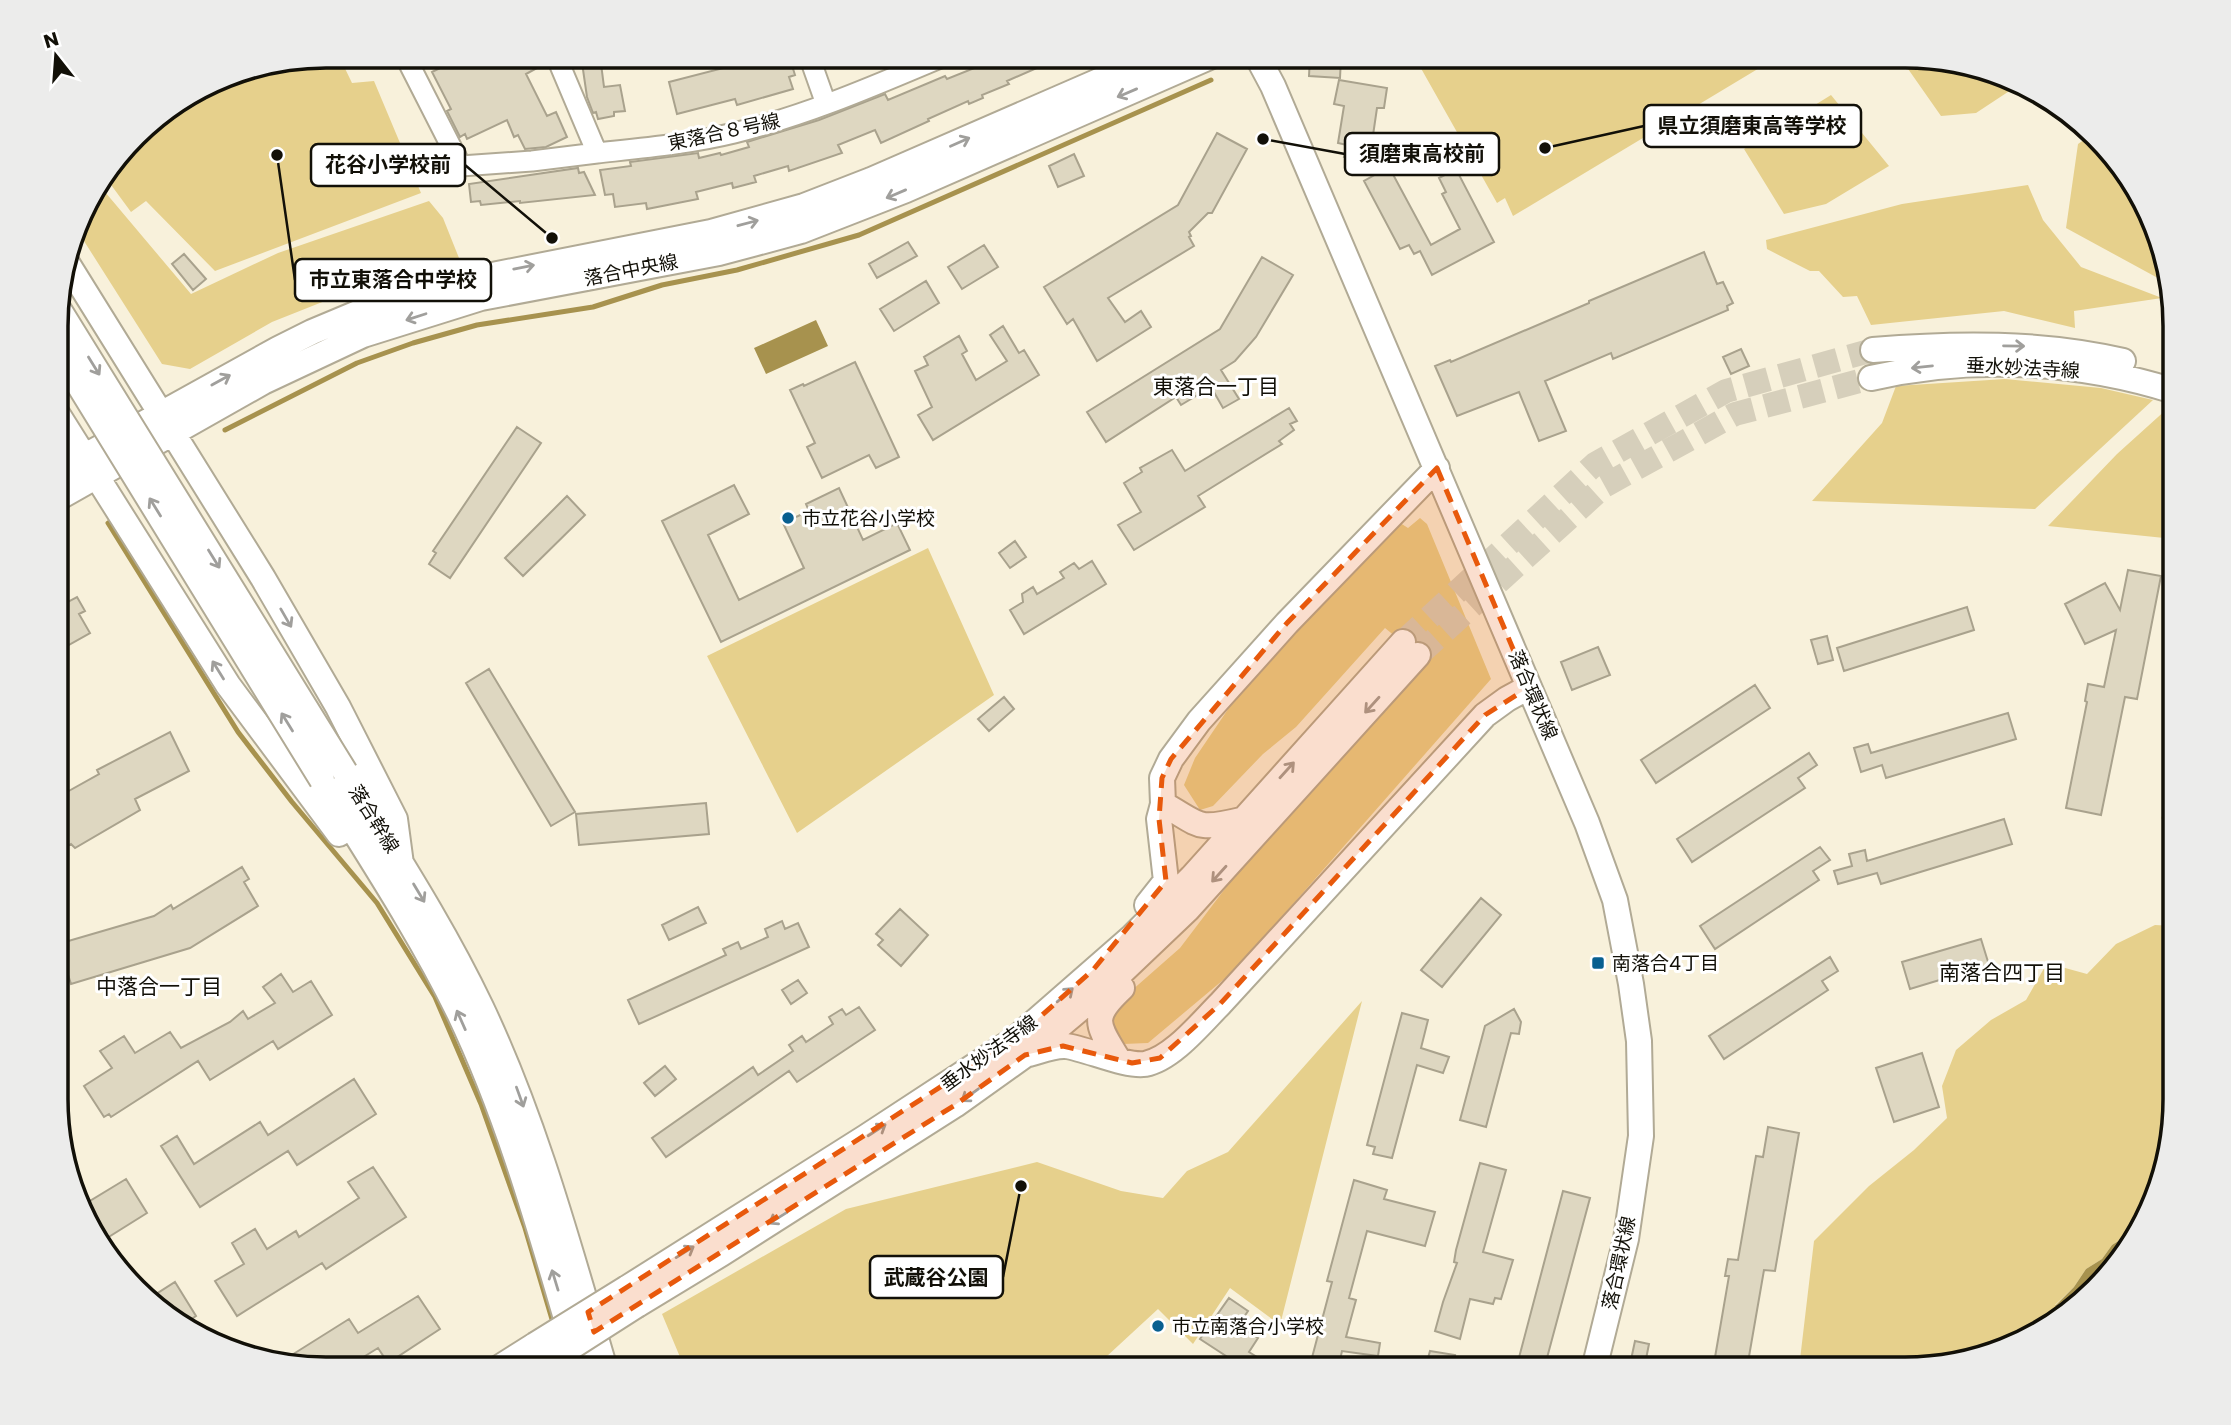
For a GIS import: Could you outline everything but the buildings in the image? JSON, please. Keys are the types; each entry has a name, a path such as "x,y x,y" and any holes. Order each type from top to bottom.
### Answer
{"street":[{"name":"東落合８号線","path":"411,68 461,166 532,162 705,140 800,114 918,68"},
{"path":"561,68 597,153"},
{"path":"813,68 826,104"},
{"name":"落合中央線","path":"68,489 91,467 168,424 278,349 367,309 475,276 711,232 778,214 871,180 1128,68"},
{"name":"落合中央線","path":"168,424 363,335 481,298 719,253 801,231 894,195 1185,68"},
{"name":"落合環状線","path":"1263,68 1437,468 1587,823 1615,900 1639,1041 1641,1136 1626,1239 1597,1357"},
{"path":"68,431 228,685 351,850 391,870 396,819 338,707 263,578 74,274"},
{"name":"落合幹線","path":"68,325 391,870 493,1094 521,1171 577,1357"},
{"name":"垂水妙法寺線","path":"1873,350 1929,347 2049,348 2114,359 2163,372"},
{"name":"垂水妙法寺線","path":"1871,377 1948,365 2056,366 2110,374 2163,388"},
{"name":"落合幹線","path":"68,366 334,776"},
{"name":"落合中央線","path":"68,470 91,467"},
{"path":"1093,970 1166,881 1159,819 1163,804 1161,783 1164,771 1199,722 1287,623 1437,468"},
{"name":"垂水妙法寺線","path":"544,1357 632,1296 866,1137 1014,1040 1133,936 1192,877 1241,820 1410,649 1188,909 1106,987 1025,1055 932,1120 721,1254 632,1296"},
{"path":"1025,1055 1063,1046 1132,1063 1145,1064 1160,1058 1185,1039 1245,977 1485,715 1529,687"},
{"path":"1163,804 1194,824 1213,827 1241,820"},
{"name":"落合幹線","path":"391,870 444,936 481,1006 516,1086 545,1168 601,1357"},
{"path":"1118,1059 1102,1031 1102,1008 1136,975 1188,909"}],"highlighted area":[{"path":"1437,468 1529,687 1485,715 1220,1004 1160,1058 1132,1063 1063,1046 1025,1055 955,1105 594,1332 588,1312 1014,1040 1093,970 1166,881 1159,819 1162,778 1171,759 1287,623"}],"shaded area":[{"path":"345,68 352,83 374,81 421,193 215,271 146,201 131,212 111,185 132,156 156,132 197,103 227,88 292,70"},
{"path":"1421,68 1759,68 1513,216 1505,198 1497,203"},
{"path":"1908,68 1955,73 2010,91 1976,113 1941,116"},
{"path":"1831,95 1889,166 1826,204 1784,214 1744,149"},
{"path":"2083,140 2099,156 2128,197 2149,243 2158,278 2066,228 2078,144"},
{"path":"2028,185 2043,220 2081,267 2161,298 2074,311 2075,328 2004,311 1871,325 1857,296 1843,297 1819,271 1810,271 1767,249 1766,240 1902,204"},
{"path":"106,193 191,294 278,253 429,201 443,218 459,258 345,293 272,322 190,369 162,364 83,240"},
{"path":"816,320 828,346 766,374 754,348"},
{"path":"2005,379 2101,388 2153,400 2035,509 1812,501 1882,423 1896,386"},
{"path":"2163,413 2163,538 2048,526 2117,454"},
{"path":"1420,518 1427,524 1491,679 1235,970 1148,1043 1123,1044 1113,1026 1114,1006 1180,948 1265,836 1425,661 1385,628 1296,727 1263,754 1213,806 1200,810 1184,785 1195,758 1237,696 1397,521 1408,528"},
{"path":"928,548 994,695 797,833 707,656"},
{"path":"2155,925 2163,925 2161,1133 2143,1198 2121,1239 2112,1245 2102,1259 2086,1269 2074,1287 2055,1305 2057,1306 2019,1330 1988,1343 1939,1355 1800,1357 1814,1241 1869,1186 1914,1150 1947,1118 1942,1086 1956,1050 1991,1020 2026,1000 2047,963 2087,974 2116,944"},
{"path":"1362,1001 1280,1325 1230,1288 1193,1344 1158,1309 1106,1357 680,1357 662,1314 846,1209 1037,1162 1121,1191 1163,1198 1187,1171 1228,1152"},
{"path":"2121,1240 2099,1269 2075,1293 2055,1306 2074,1287 2086,1269 2102,1259 2112,1245"}],"waterway":[{"path":"225,430 357,363 413,343 477,325 593,307 662,285 737,270 859,235 1211,80"},
{"path":"108,523 238,732 292,802 377,903 435,997 481,1104 525,1228 554,1326"}],"tunnel":[{"path":"1403,642 1595,464 1726,391 1873,350"},
{"path":"1418,655 1604,486 1735,414 1871,378"}],"place":[{"name":"須磨東高校前","path":"1263,139"},
{"name":"県立須磨東高等学校","path":"1545,148"},
{"name":"市立東落合中学校","path":"277,155"},
{"name":"花谷小学校前","path":"552,238"},
{"name":"市立花谷小学校","path":"788,518"},
{"name":"南落合4丁目","path":"1598,963"},
{"name":"武蔵谷公園","path":"1021,1186"},
{"name":"市立南落合小学校","path":"1158,1326"}],"district":[{"name":"東落合一丁目","path":"1216,386"},
{"name":"南落合四丁目","path":"2002,972"},
{"name":"中落合一丁目","path":"159,986"}]}
